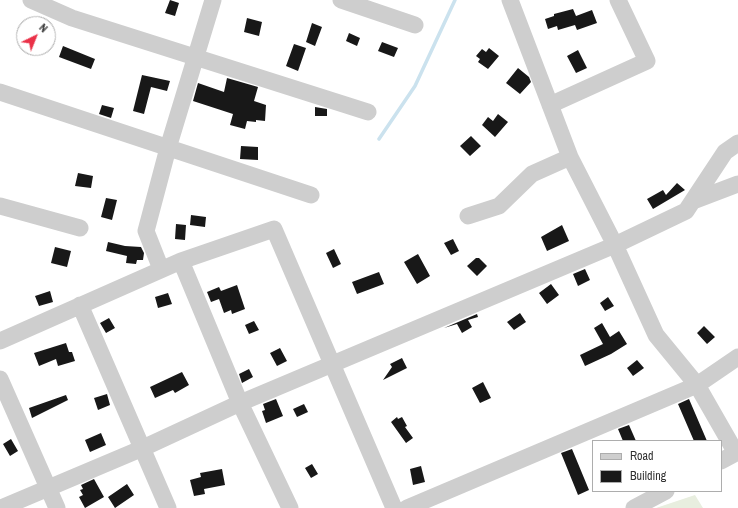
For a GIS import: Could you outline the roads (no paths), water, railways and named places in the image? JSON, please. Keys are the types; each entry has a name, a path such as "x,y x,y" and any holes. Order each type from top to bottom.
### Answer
{"street":[{"path":"31,0 72,18 368,112"},
{"path":"161,269 146,231 168,148 213,0"},
{"path":"341,0 415,25"},
{"path":"510,0 570,157 615,245 656,336 697,385 737,453 722,460"},
{"path":"550,105 647,61 618,0"},
{"path":"0,92 311,195"},
{"path":"1,508 143,448 240,403 615,245 686,211 725,152 738,143"},
{"path":"468,216 499,206 532,174 570,157"},
{"path":"693,201 738,184"},
{"path":"0,206 80,228"},
{"path":"0,341 161,269 274,229 394,508"},
{"path":"181,261 240,403 290,508"},
{"path":"80,305 168,508"},
{"path":"407,508 697,385 738,357"},
{"path":"0,379 57,508"},
{"path":"634,508 664,492"}],"waterway":[{"path":"379,139 415,86 455,0"}]}
